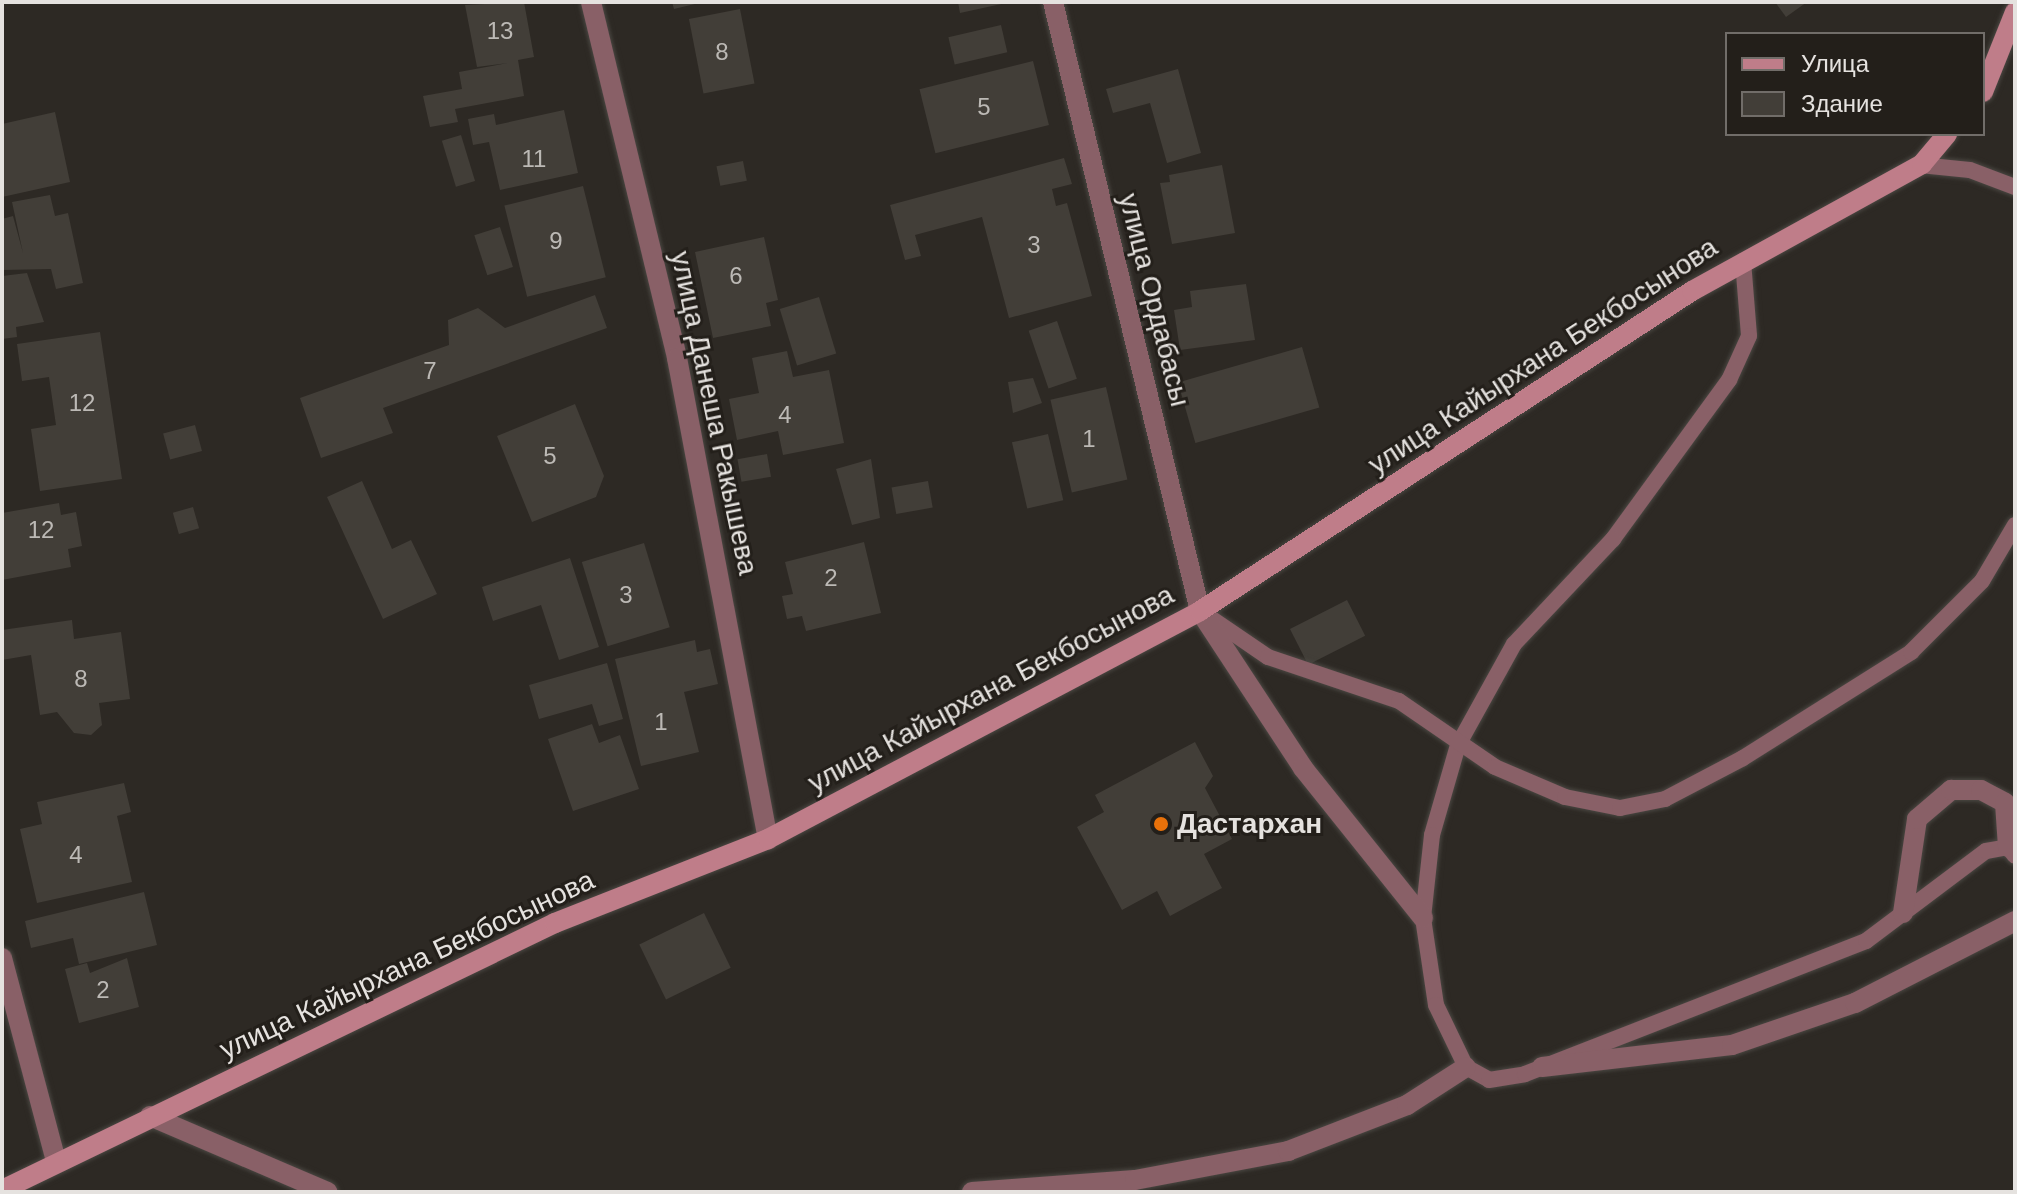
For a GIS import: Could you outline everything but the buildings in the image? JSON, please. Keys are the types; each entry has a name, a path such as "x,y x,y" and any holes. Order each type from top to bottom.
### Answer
{"street":[{"name":"улица Данеша Ракышева","path":"591,2 677,358 768,839"},
{"name":"улица Ордабасы","path":"1053,2 1200,611 1303,768 1423,918"},
{"path":"1985,87 2015,12"},
{"name":"улица Кайырхана Бекбосынова","path":"2,1190 56,1161 555,923 768,839 1200,611 1743,261 1920,165 1945,136"},
{"path":"1903,913 1917,819 1951,790 1981,790 2005,803 2012,851"},
{"path":"1542,1067 1732,1045 1855,1003 2015,921"},
{"path":"2,958 56,1161"},
{"path":"972,1192 1135,1180 1288,1151 1407,1105 1466,1067"},
{"path":"150,1116 327,1192"}],"lane":[{"path":"1920,165 1970,170 2015,187"},
{"path":"1743,261 1749,336 1729,380 1613,539 1514,644 1458,745 1432,835 1423,918 1436,1005 1466,1067 1489,1080 1542,1067 1866,941 1986,851 2012,851"},
{"path":"1200,611 1268,657 1399,701 1458,745 1565,797 1620,808 1665,799 1911,652 1982,581 2015,525"}],"place":[{"name":"Дастархан","path":"1161,824"}]}
